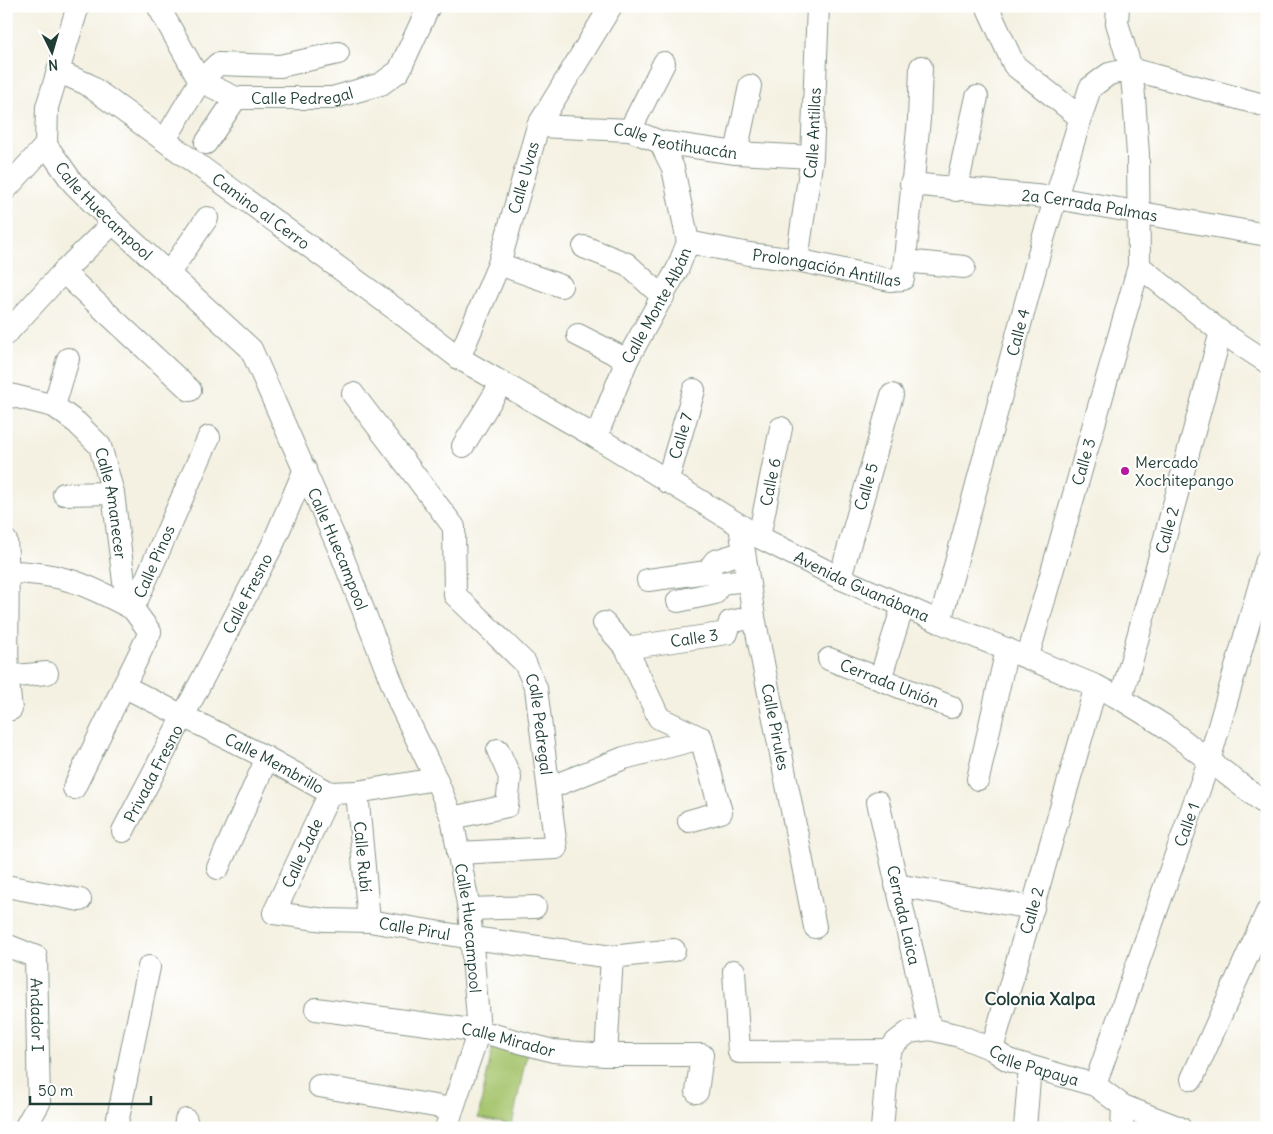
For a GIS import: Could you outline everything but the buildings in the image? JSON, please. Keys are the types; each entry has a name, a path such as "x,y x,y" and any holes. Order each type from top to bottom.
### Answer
{"street":[{"path":"6,189 46,145 47,107 78,6"},
{"path":"158,6 200,81"},
{"name":"Calle Pedregal","path":"200,81 236,98 332,98 381,84 399,71 429,6"},
{"name":"Calle Uvas","path":"459,358 499,264 538,126 611,6"},
{"name":"Calle Antillas","path":"798,260 812,157 818,6"},
{"path":"987,6 1014,65 1081,118"},
{"name":"Calle 3","path":"1028,656 1139,266 1138,155 1131,69 1114,12"},
{"path":"165,140 200,81 218,64 280,66 338,53"},
{"path":"630,130 664,63"},
{"name":"Prolongación Antillas","path":"688,242 749,254 798,260 890,280 903,279 919,119 921,67"},
{"path":"1131,69 1267,106"},
{"name":"Calle 4","path":"940,622 1056,198 1090,88 1109,74 1131,69"},
{"name":"Camino al Cerro","path":"59,72 87,84 459,358"},
{"path":"736,153 750,86"},
{"path":"956,190 977,97"},
{"path":"206,143 236,98"},
{"name":"Calle Teotihuacán","path":"538,126 630,130 660,142 736,153 812,157"},
{"name":"Calle Monte Albán","path":"596,437 627,360 678,268 688,242 673,168 660,142"},
{"name":"Calle Huecampool","path":"46,145 73,183 113,223 251,349 305,469 397,696 452,818 469,910 479,1031"},
{"name":"2a Cerrada Palmas","path":"911,184 956,190 1056,198 1267,235"},
{"path":"168,273 207,218"},
{"path":"7,334 63,272 113,223"},
{"path":"584,247 627,264 663,297"},
{"path":"905,261 964,267"},
{"path":"499,264 561,286"},
{"path":"1139,266 1221,332 1267,362"},
{"path":"63,272 190,390"},
{"name":"Calle 2","path":"1121,699 1221,332"},
{"path":"578,336 627,360"},
{"name":"Avenida Guanábana","path":"459,358 501,384 596,437 759,537 840,578 940,622 1028,656 1121,699 1164,725 1267,805"},
{"path":"54,406 68,359"},
{"path":"463,446 501,384"},
{"name":"Calle 7","path":"667,482 694,390"},
{"name":"Calle Amanecer","path":"6,394 54,406 77,423 100,446 113,493 124,582 132,609"},
{"name":"Calle Pedregal","path":"353,394 454,527 455,595 525,663 536,688 556,848 458,853"},
{"name":"Calle 5","path":"840,578 892,395"},
{"name":"Calle 6","path":"759,537 781,428"},
{"name":"Calle Pinos","path":"74,788 150,632 132,609 209,437"},
{"name":"Calle Fresno","path":"182,716 272,546 305,469"},
{"path":"64,494 113,493"},
{"name":"Calle Pirules","path":"740,526 742,553 815,927"},
{"path":"6,541 8,572 6,677 11,709"},
{"path":"648,580 707,572 715,561 742,553"},
{"name":"Calle 1","path":"1095,1086 1209,761 1267,560"},
{"path":"8,572 43,572 88,585 132,609"},
{"path":"678,601 715,593 720,583 748,580"},
{"path":"880,679 903,606"},
{"name":"Calle 3","path":"626,648 727,633 730,622 754,617"},
{"path":"604,624 626,648 659,718 701,738 721,812 689,821"},
{"path":"978,779 1007,649"},
{"name":"Cerrada Unión","path":"829,659 951,707"},
{"path":"6,677 47,672"},
{"name":"Calle Membrillo","path":"123,686 267,758 330,793 357,792 436,779"},
{"name":"Calle 2","path":"992,1049 1096,686"},
{"name":"Privada Fresno","path":"123,831 182,716"},
{"path":"549,788 624,758 701,738"},
{"path":"452,818 507,806 510,777 498,750"},
{"path":"218,868 267,758"},
{"name":"Calle Rubí","path":"357,792 369,921"},
{"name":"Calle Jade","path":"274,913 330,793"},
{"name":"Cerrada Laica","path":"878,802 930,1029"},
{"path":"896,885 1033,908"},
{"path":"6,886 80,900"},
{"path":"469,910 535,907"},
{"path":"1192,1079 1267,912"},
{"name":"Calle Pirul","path":"274,913 325,920 369,921 472,938 612,957 674,950"},
{"name":"Andador I","path":"6,946 36,957 40,1103 25,1128"},
{"path":"606,1055 612,957"},
{"path":"116,1128 149,967"},
{"path":"734,971 740,1052 889,1051 882,1128"},
{"name":"Calle Mirador","path":"316,1009 479,1031 553,1051 606,1055 702,1054 697,1092"},
{"name":"Calle Papaya","path":"889,1051 896,1042 909,1032 930,1029 960,1036 992,1049 1008,1060 1095,1086 1123,1117 1180,1128"},
{"path":"319,1086 449,1118 479,1031"},
{"path":"1024,1128 1030,1066"}],"green space":[{"path":"494,1041 528,1048 512,1125 478,1118"}],"place":[{"name":"Mercado Xochitepango","path":"1125,471"}],"district":[{"name":"Colonia Xalpa","path":"1040,999"}]}
